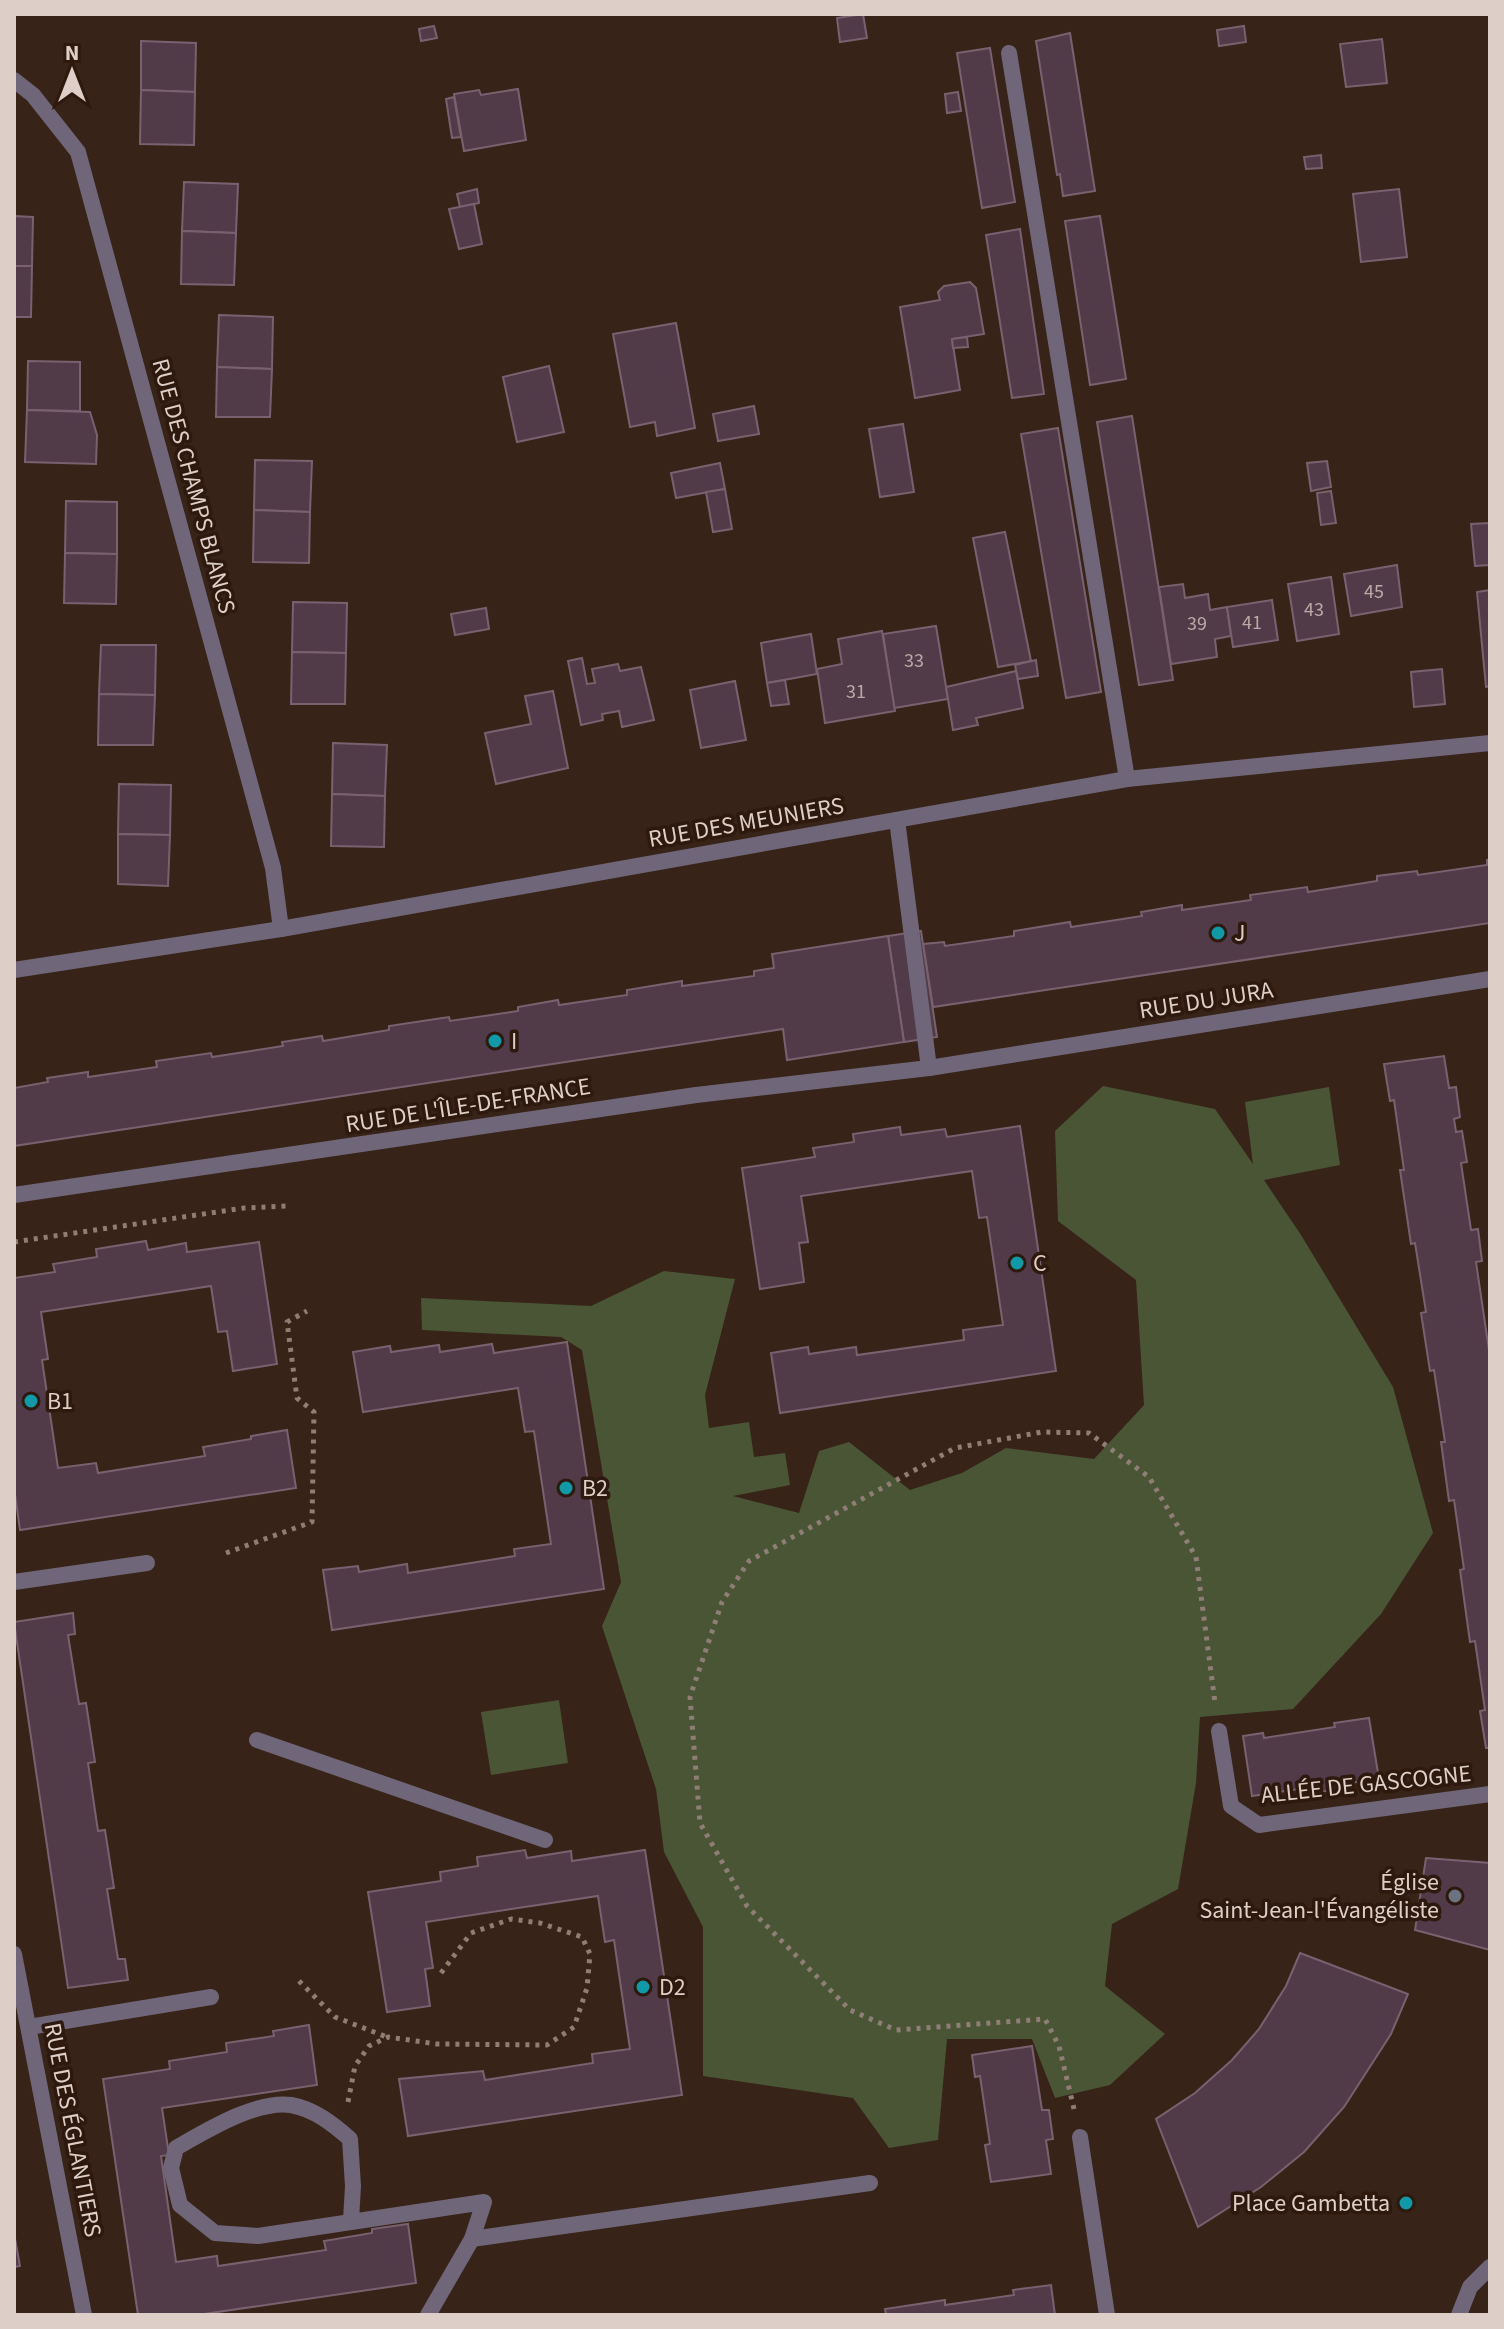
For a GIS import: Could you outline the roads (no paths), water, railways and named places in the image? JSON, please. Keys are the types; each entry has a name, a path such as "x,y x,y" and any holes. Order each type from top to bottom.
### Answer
{"street":[{"path":"1009,53 1127,779"},
{"name":"RUE DES CHAMPS BLANCS","path":"14,80 33,95 78,152 273,868 281,929"},
{"name":"RUE DES MEUNIERS","path":"14,970 281,929 1127,779 1490,743"},
{"path":"897,820 929,1068"},
{"name":"RUE DU JURA","path":"929,1068 1490,979"},
{"name":"RUE DE L'ÎLE-DE-FRANCE","path":"14,1195 696,1095 929,1068"},
{"path":"14,1582 147,1563"},
{"name":"ALLÉE DE GASCOGNE","path":"1219,1731 1231,1806 1259,1825 1490,1794"},
{"path":"257,1740 545,1840"},
{"name":"RUE DES ÉGLANTIERS","path":"14,1954 84,2315"},
{"path":"29,2027 211,1997"},
{"path":"351,2220 353,2186 350,2139 328,2119 291,2105 255,2110 176,2148 171,2168 180,2205 215,2233 258,2236 484,2202 472,2239 428,2315"},
{"path":"1080,2137 1107,2315"},
{"path":"472,2239 870,2183"},
{"path":"1459,2315 1470,2287 1490,2267"}],"place":[{"name":"J","path":"1218,933"},
{"name":"I","path":"495,1041"},
{"name":"C","path":"1017,1263"},
{"name":"B1","path":"31,1401"},
{"name":"B2","path":"566,1488"},
{"name":"Église Saint-Jean-l'Évangéliste","path":"1455,1896"},
{"name":"D2","path":"643,1987"},
{"name":"Place Gambetta","path":"1406,2203"}]}
